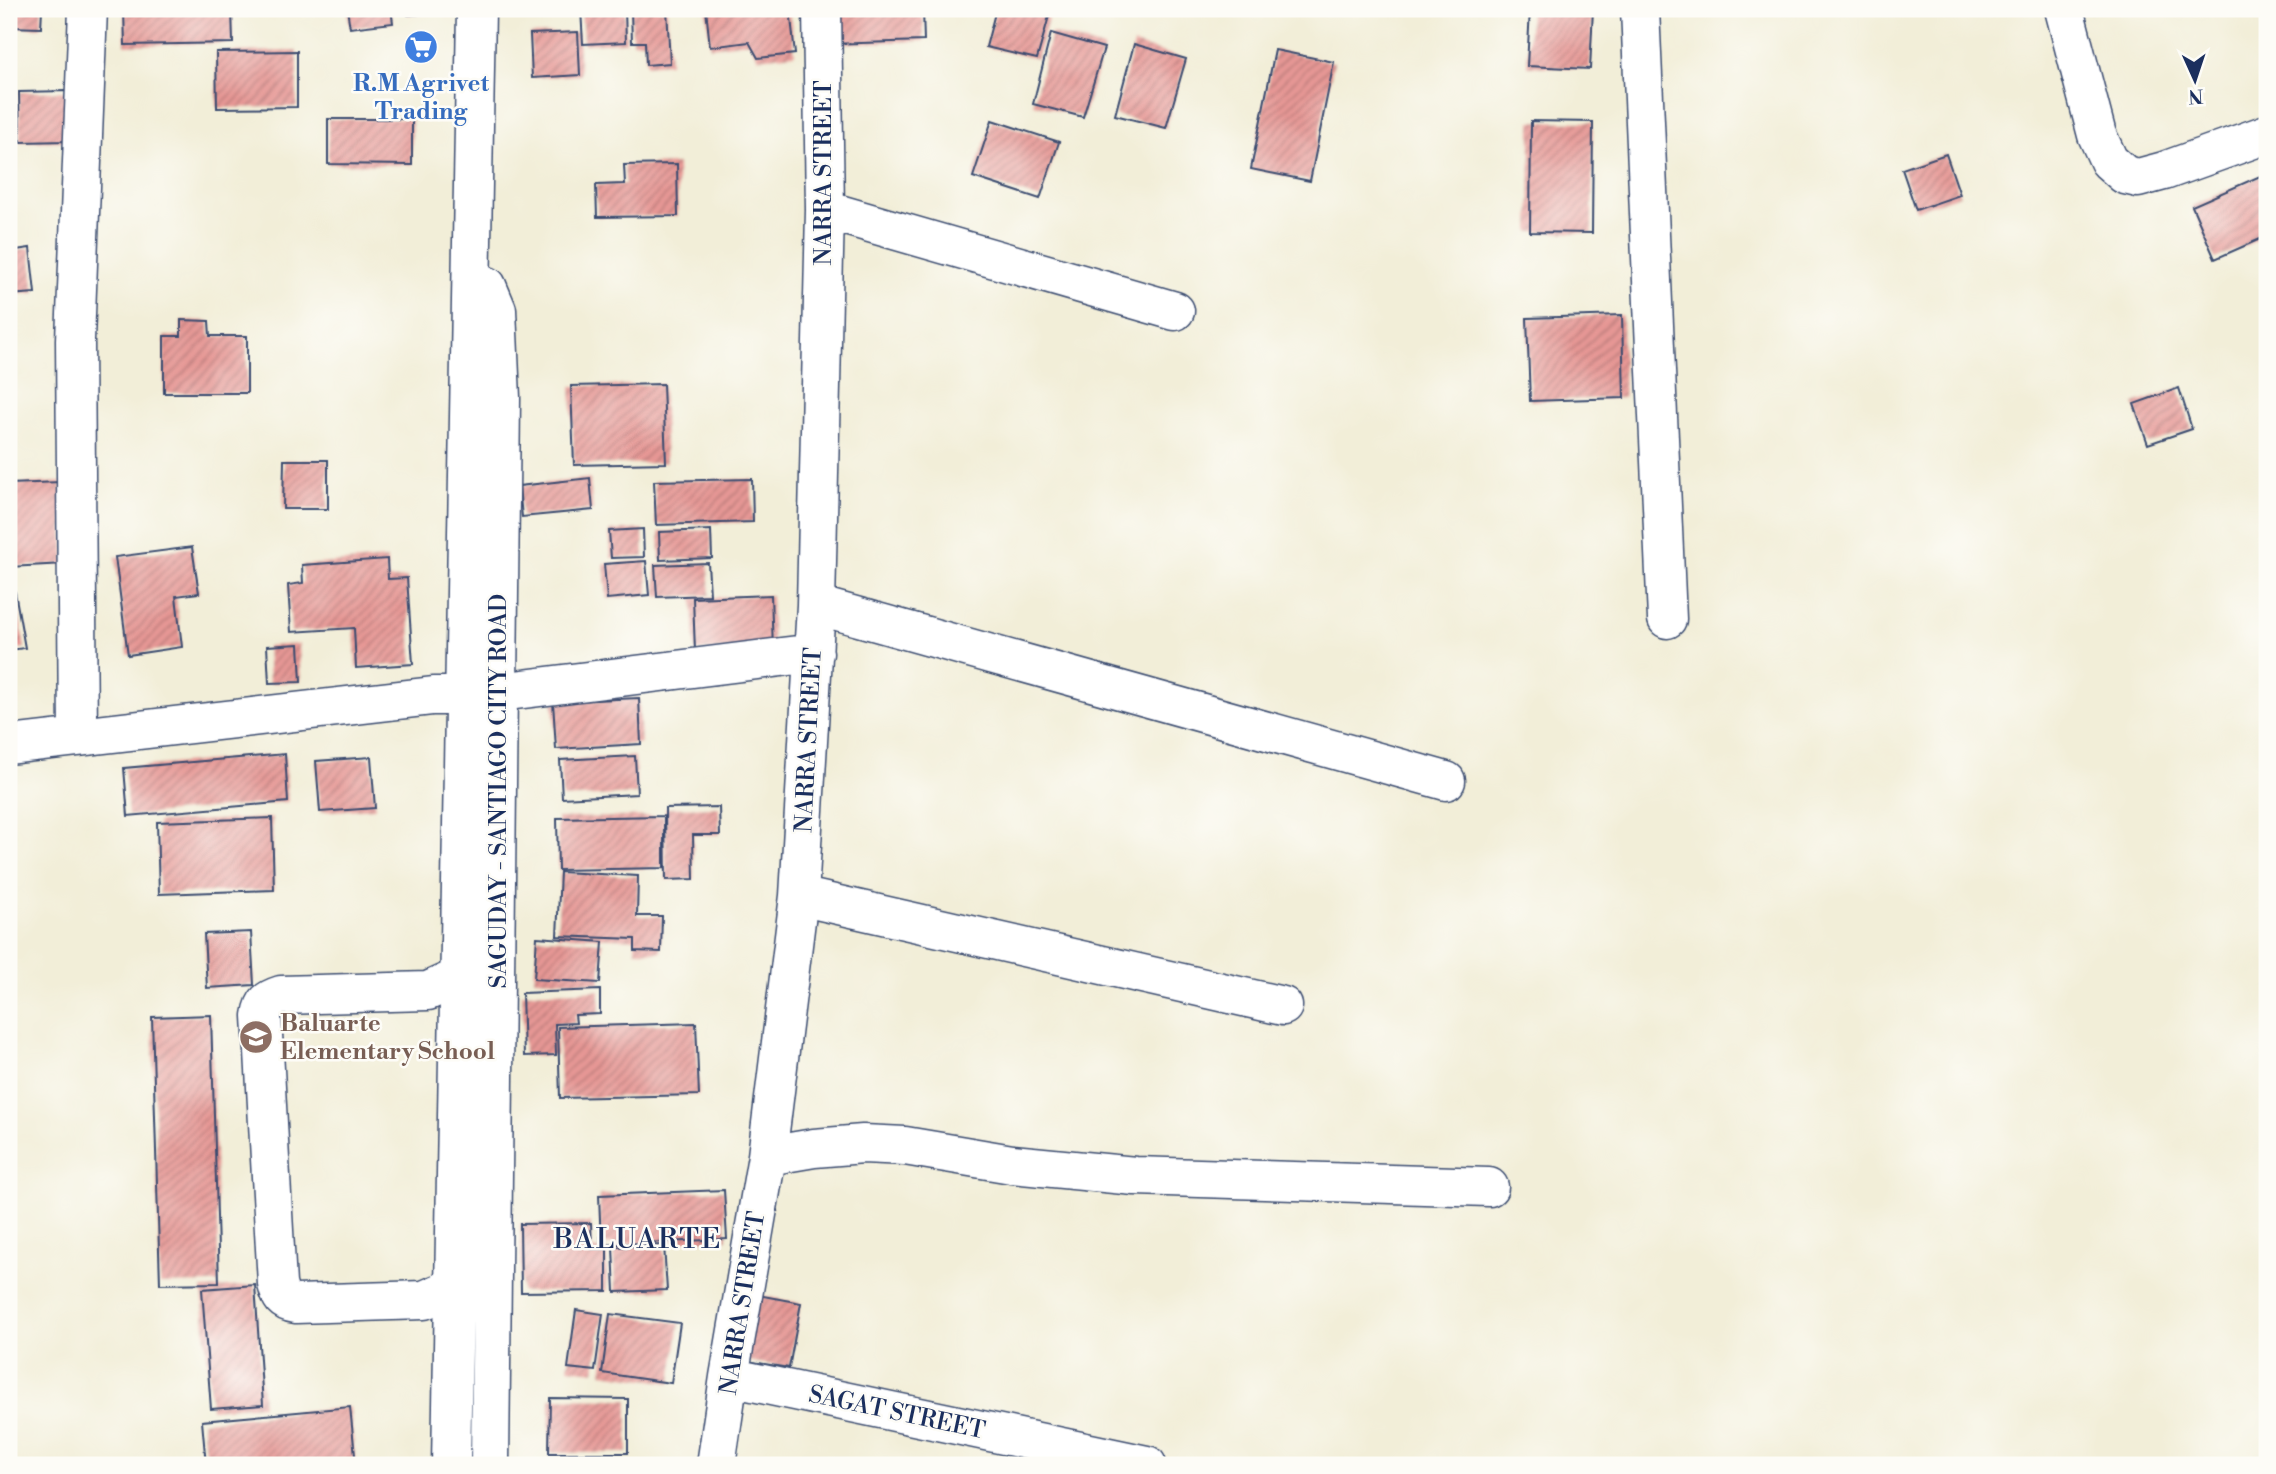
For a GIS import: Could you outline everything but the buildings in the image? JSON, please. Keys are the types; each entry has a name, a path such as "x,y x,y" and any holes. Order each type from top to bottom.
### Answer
{"street":[{"path":"78,737 75,340 88,9"},
{"name":"SAGUDAY - SANTIAGO CITY ROAD","path":"451,1465 458,977 501,398 497,310 472,248 475,9"},
{"name":"NARRA STREET","path":"716,1465 767,1156 799,896 816,605 825,210 822,9"},
{"path":"1640,9 1667,619"},
{"path":"2064,9 2097,135 2109,161 2125,175 2138,178 2164,171 2267,134"},
{"path":"825,210 1175,311"},
{"path":"816,605 1446,781"},
{"path":"9,744 433,696 481,694 814,653"},
{"name":"SAGUDAY - SANTIAGO CITY ROAD","path":"481,694 496,978 490,1465"},
{"path":"799,896 1283,1006"},
{"path":"493,1287 454,1287 424,1300 296,1304 286,1302 280,1296 277,1284 262,1016 268,999 281,995 429,991 458,977 496,978"},
{"path":"767,1156 814,1148 863,1144 905,1146 1012,1164 1135,1176 1489,1187"},
{"name":"SAGAT STREET","path":"729,1377 1147,1465"}],"place":[{"name":"R.M Agrivet Trading","path":"421,47"},
{"name":"Baluarte Elementary School","path":"256,1037"}],"district":[{"name":"BALUARTE","path":"638,1238"}]}
